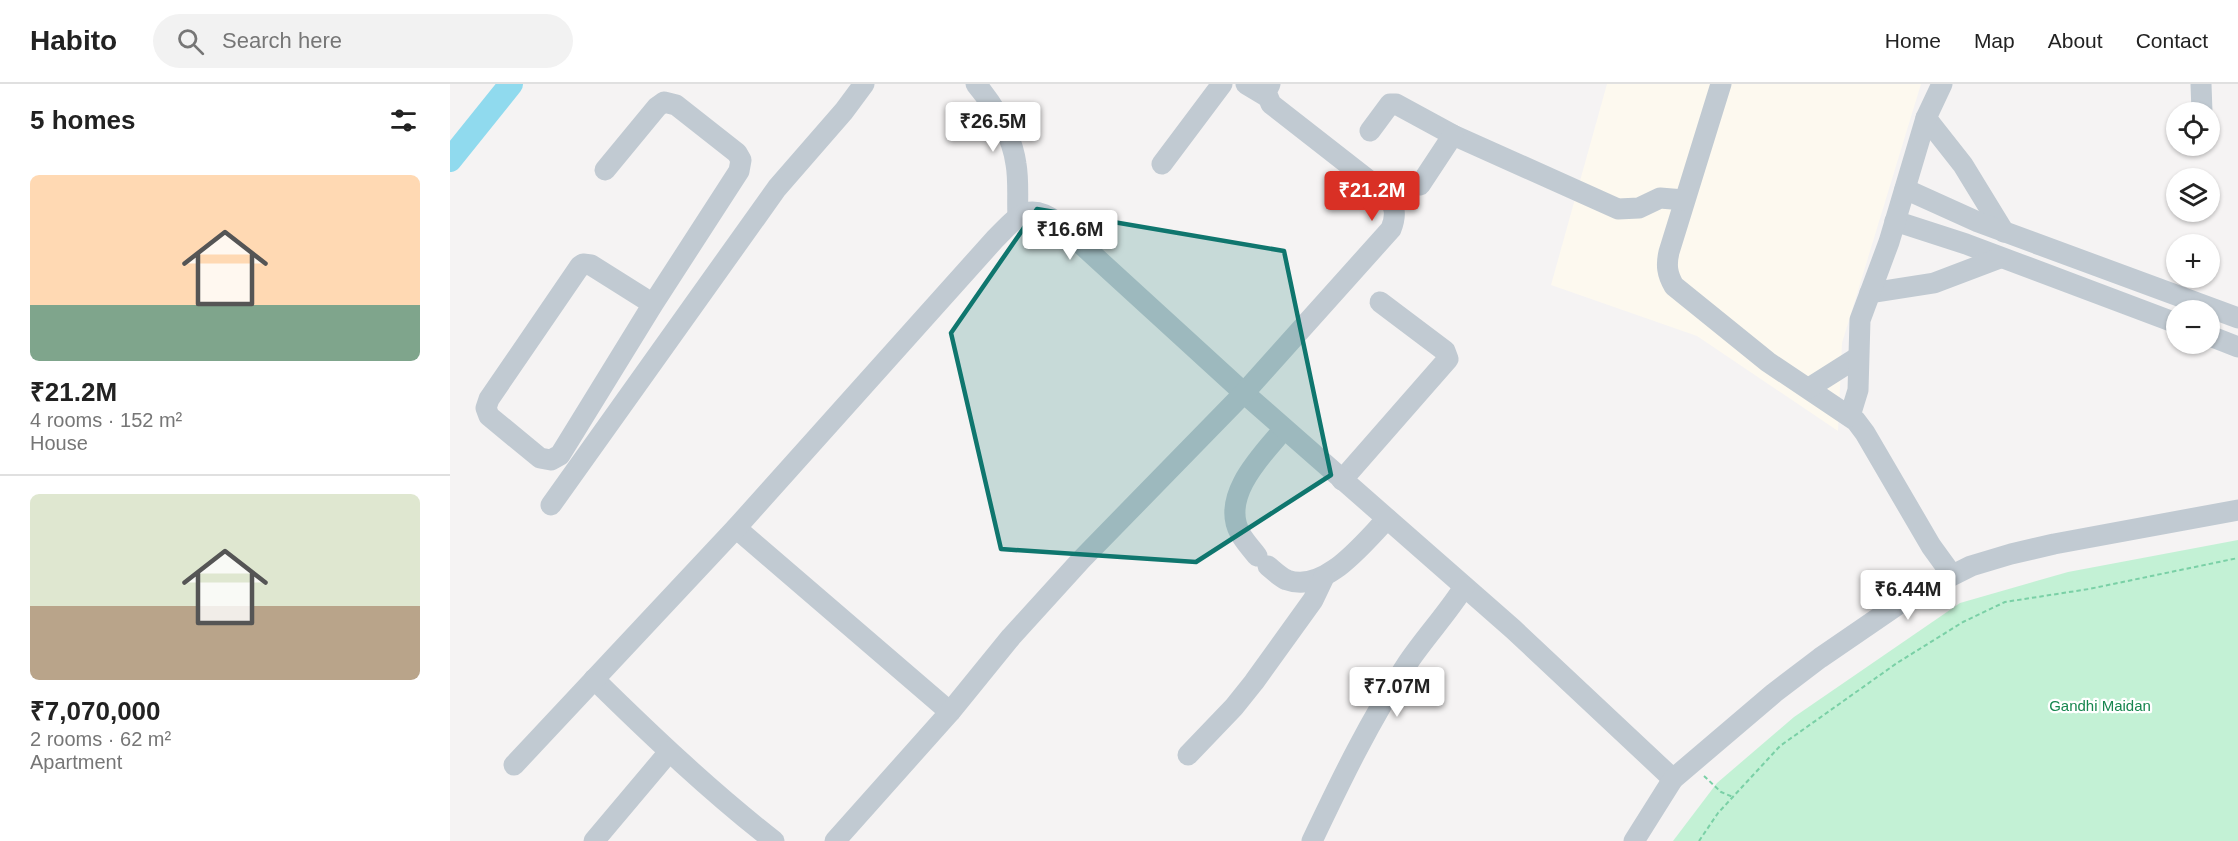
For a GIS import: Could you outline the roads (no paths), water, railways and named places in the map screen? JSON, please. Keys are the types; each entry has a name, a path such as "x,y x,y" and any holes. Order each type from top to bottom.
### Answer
{"street":[{"path":"551,505 777,188 844,111 864,84"},
{"path":"976,84 1000,118 1011,142 1016,165 1018,217"},
{"path":"1162,164 1222,84"},
{"path":"834,841 950,712 1011,637 1073,569 1244,393 1383,239 1395,220 1393,203 1385,193 1271,104 1268,90 1246,84"},
{"path":"1721,84 1666,262 1669,277 1674,286 1768,362 1850,416 1865,433 1931,546 1952,575"},
{"path":"1850,416 1858,390 1860,320 1895,221 1926,118 1941,84"},
{"path":"2201,84 2202,102"},
{"path":"605,170 657,107 664,102 676,105 740,156 741,163 738,171 655,302 565,448 555,459 540,458 489,416 486,408 489,399 577,269 583,264 591,264 655,302 683,320"},
{"path":"1370,131 1388,106 1394,103 1453,135 1618,209 1639,208 1660,198 1684,200"},
{"path":"1926,118 1963,165 2004,232"},
{"path":"1420,185 1453,135"},
{"path":"1905,189 1954,213 2238,318"},
{"path":"514,765 736,528 995,239 1018,217 1030,212 1038,212 1046,214 1058,223 1284,429 1513,629 1673,779"},
{"path":"1895,221 2166,319"},
{"path":"1870,293 1934,283 2001,258"},
{"path":"1342,480 1448,359 1445,351 1380,302"},
{"path":"2220,340 2238,347"},
{"path":"1809,388 1858,357"},
{"path":"1284,429 1251,469 1239,493 1237,525 1262,561 1288,581 1312,581 1324,577 1387,519"},
{"path":"1634,841 1673,779 1758,707 1820,658 1892,608 1952,575 1971,566 2054,544 2238,510"},
{"path":"736,528 950,712"},
{"path":"1188,755 1234,707 1254,682 1313,600 1324,577"},
{"path":"1312,841 1364,735 1408,662 1464,587"},
{"path":"594,679 669,752 774,841"},
{"path":"594,841 669,752"}],"waterway":[{"path":"450,160 511,84"}],"park label":[{"name":"Gandhi Maidan","path":"2100,705"}]}
